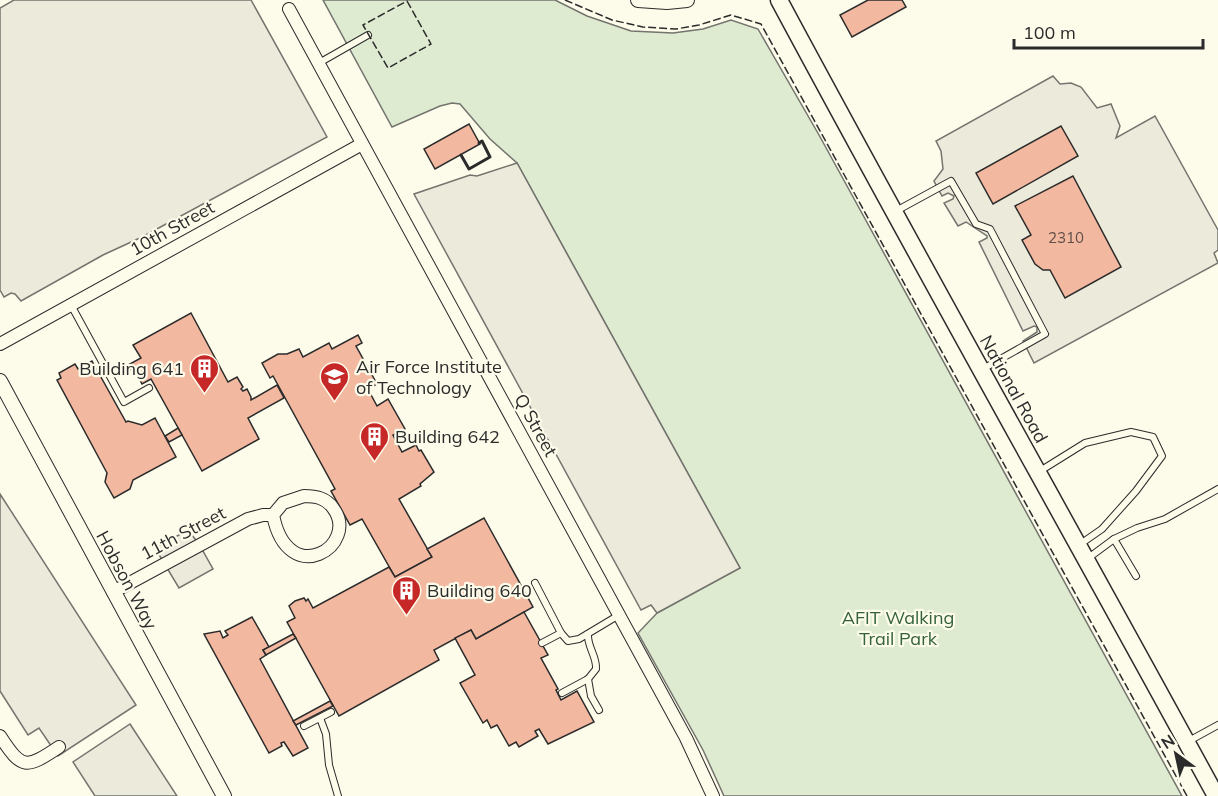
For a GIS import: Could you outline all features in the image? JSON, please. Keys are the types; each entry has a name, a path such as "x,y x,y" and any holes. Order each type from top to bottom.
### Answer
{"main road":[{"name":"National Road","path":"780,0 893,213 1216,796"}],"street":[{"path":"638,0 667,2 687,0"},
{"name":"Q Street","path":"289,9 686,738 713,796"},
{"name":"10th Street","path":"0,344 362,144"},
{"name":"Hobson Way","path":"0,381 224,796"},
{"path":"304,496 320,498 336,511 340,525 338,533 326,550 319,554 305,556 295,553 283,542 273,515 283,503 295,498 304,496"},
{"name":"11th Street","path":"112,592 248,519 273,515"},
{"path":"0,736 13,756 23,763 36,762 59,747"}],"lane":[{"path":"318,64 368,35"},
{"path":"893,213 951,181 976,224 990,229 1045,334 981,371"},
{"path":"70,305 124,402 148,388"},
{"path":"1037,472 1085,443 1131,432 1152,437 1162,456 1136,491 1082,552"},
{"path":"1082,552 1137,528 1165,519 1218,489"},
{"path":"1114,539 1136,576"},
{"path":"535,583 563,638 573,641 619,615"},
{"path":"542,643 561,633"},
{"path":"562,693 588,679 595,672 597,664 587,641 588,634"},
{"path":"588,679 598,710"},
{"path":"586,707 594,702"},
{"path":"304,726 331,712"},
{"path":"320,718 326,734 329,765 338,796"},
{"path":"1186,742 1218,725"}],"green space":[{"name":"AFIT Walking Trail Park","path":"323,0 555,0 587,16 631,31 673,33 703,29 731,20 758,29 819,135 1182,796 724,796 703,750 638,633 657,613 740,568 517,163 490,139 460,104 440,106 392,127"}],"shaded area":[{"path":"14,0 251,0 327,137 142,237 103,255 21,301 11,293 4,297 0,290 0,8"},
{"path":"1053,76 1060,84 1071,83 1081,87 1097,108 1111,104 1120,126 1116,138 1155,116 1218,230 1218,250 1214,253 1218,263 1034,363 1023,341 1037,332 1037,327 1023,331 979,242 987,236 966,222 958,226 944,203 953,199 954,196 948,193 942,196 934,181 943,169 941,151 936,141"},
{"path":"517,163 740,568 657,613 651,605 641,610 414,194 470,175 477,176"},
{"path":"0,494 136,705 58,756 39,728 28,735 0,691"},
{"path":"188,530 213,569 179,588 155,548"},
{"path":"130,724 177,796 95,796 73,762"}],"building":[{"path":"868,0 902,0 906,7 852,37 840,15"},
{"path":"469,124 480,144 435,169 424,149"},
{"path":"1061,126 1078,156 993,204 976,173"},
{"path":"1073,176 1121,267 1065,298 1050,270 1043,270 1035,264 1022,240 1031,235 1015,206"},
{"name":"Building 641","path":"191,313 228,382 237,377 243,387 241,389 243,391 247,389 251,400 277,385 284,398 248,418 259,439 202,471 151,379 142,384 137,371 133,373 128,365 141,358 133,345"},
{"name":"Building 642","path":"358,335 362,343 356,346 377,384 368,389 377,406 388,399 405,429 393,435 402,452 416,445 434,472 420,484 421,486 399,499 432,557 395,577 362,519 350,525 331,491 335,489 273,376 270,378 262,363 278,354 287,354 299,349 303,357 329,343 332,349"},
{"path":"92,361 126,422 142,425 155,418 176,457 133,480 130,489 114,498 105,482 107,473 57,380 61,378 59,373 75,364 78,369"},
{"path":"178,428 182,435 169,442 165,436"},
{"name":"Building 640","path":"484,518 533,607 476,639 471,630 434,650 439,660 339,716 287,622 295,618 289,606 304,598 306,601 308,599 313,608 389,567 395,577 432,557 427,549"},
{"path":"524,612 548,655 541,658 558,689 556,690 561,700 577,691 594,722 548,744 539,729 535,731 538,736 519,747 516,742 509,746 497,725 491,728 487,720 483,723 460,683 475,675 455,638 471,630 476,639"},
{"path":"252,617 269,647 263,650 266,655 260,659 308,748 293,756 284,742 281,743 282,746 269,753 204,634 220,631 223,638 228,635 225,631"},
{"path":"293,634 296,638 266,655 263,650"},
{"path":"330,701 333,706 296,725 293,721"}],"fence":[{"path":"565,0 612,20 643,27 676,29 731,15 761,24 1187,796"},
{"path":"407,1 431,44 388,68 363,25 407,1"}],"wall":[{"path":"461,155 469,169 490,157 482,141 479,143"}],"place":[{"name":"Building 641","path":"205,394"},
{"name":"Air Force Institute of Technology","path":"335,402"},
{"name":"Building 642","path":"374,462"},
{"name":"Building 640","path":"406,616"}]}
